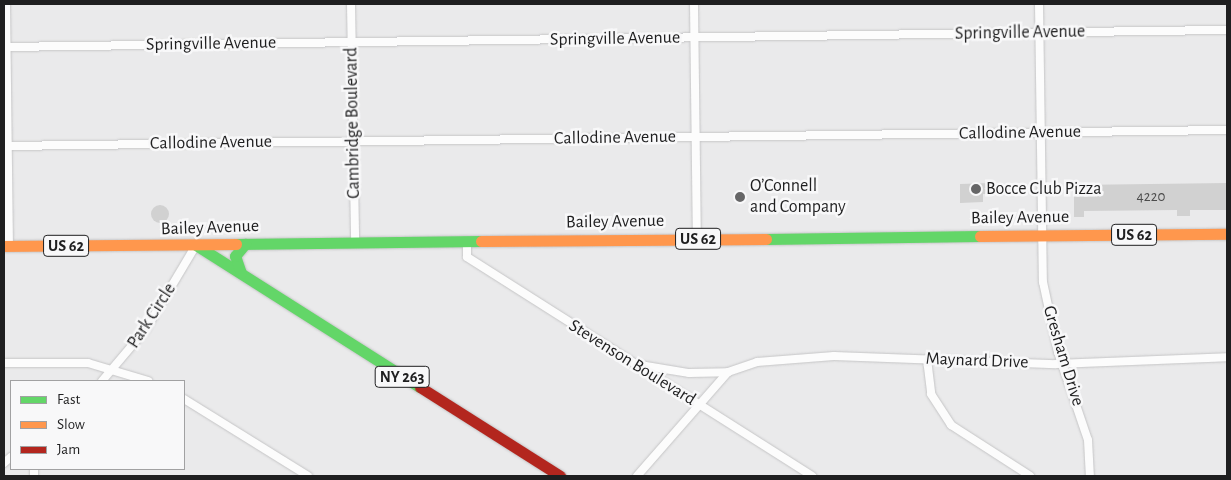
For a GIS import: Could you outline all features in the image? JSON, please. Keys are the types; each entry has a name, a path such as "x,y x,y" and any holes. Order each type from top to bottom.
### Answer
{"main road":[{"name":"Bailey Avenue","path":"6,246 1227,234"},
{"path":"244,277 235,260 245,244"},
{"name":"NY 263","path":"196,245 560,476"}],"street":[{"path":"6,4 6,246"},
{"name":"Cambridge Boulevard","path":"351,4 355,242"},
{"path":"694,4 697,239"},
{"name":"Gresham Drive","path":"1039,4 1040,236 1046,306 1062,363 1088,440 1090,476"},
{"name":"Springville Avenue","path":"5,47 1227,30"},
{"name":"Callodine Avenue","path":"6,146 1227,130"},
{"name":"Stevenson Boulevard","path":"467,241 467,257 812,476"},
{"name":"Park Circle","path":"103,380 146,329 196,245"},
{"name":"Maynard Drive","path":"636,365 689,373 728,372 757,362 808,357 1062,363 1227,357"},
{"path":"927,359 931,394 951,425 1030,476"},
{"path":"4,364 70,361 115,368 145,380"},
{"name":"Maynard Drive","path":"637,476 728,372"},
{"path":"185,400 308,476"}],"building":[{"name":"Bocce Club Pizza","path":"991,183 991,194 983,194 983,202 960,203 960,184"},
{"path":"1227,183 1227,210 1190,210 1190,216 1177,216 1177,210 1084,211 1084,217 1074,217 1074,185"},
{"path":"160,205 166,208 169,214 166,220 160,223 154,220 151,214 154,208"}],"traffic: fast":[{"path":"766,239 980,236"},
{"path":"236,244 481,241"},
{"path":"241,273 235,256 245,244"},
{"path":"196,245 420,387"}],"traffic: slow":[{"path":"980,236 1227,234"},
{"path":"481,241 766,239"},
{"path":"4,246 236,244"}],"traffic: jam":[{"path":"420,387 560,476"}],"place":[{"name":"Bocce Club Pizza","path":"976,189"},
{"name":"O’Connell and Company","path":"740,197"}]}
